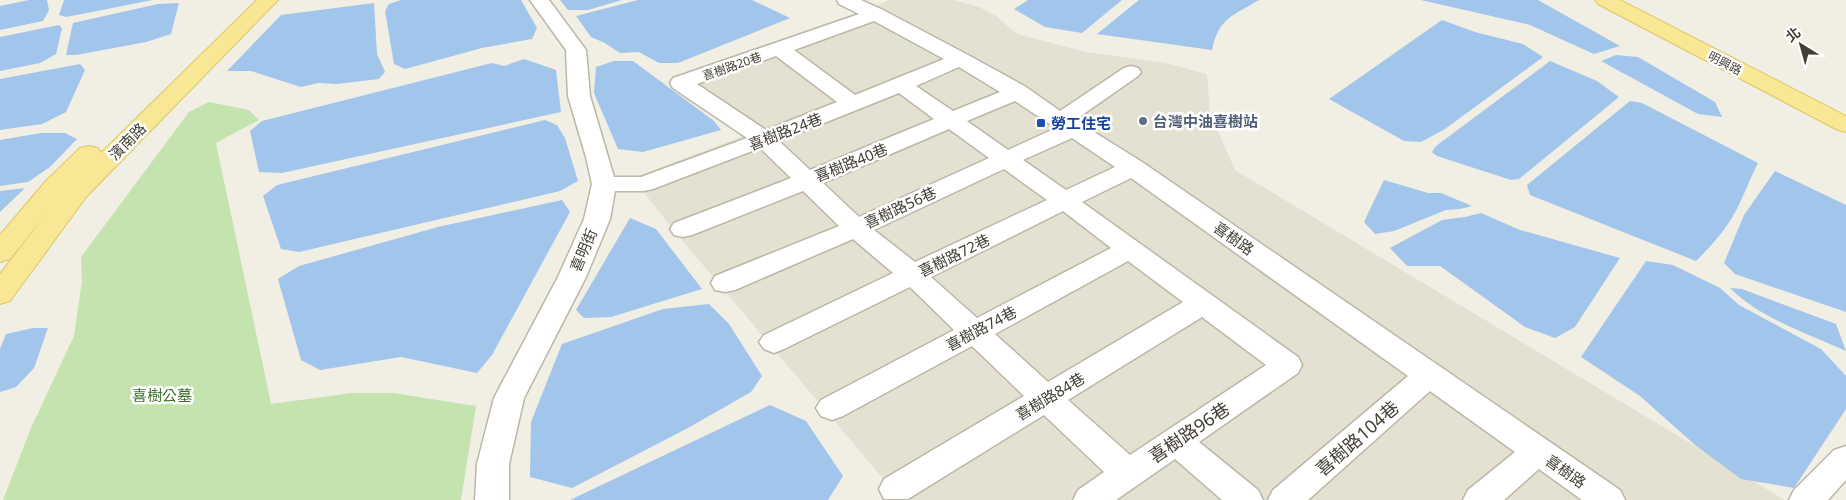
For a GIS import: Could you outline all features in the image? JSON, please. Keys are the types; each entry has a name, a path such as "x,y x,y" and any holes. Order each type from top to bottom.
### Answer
{"main road":[{"name":"濱南路","path":"0,253 54,187 245,0"},
{"name":"濱南路","path":"0,294 77,191 268,0"},
{"name":"明興路","path":"1605,0 1846,125"},
{"name":"明興路","path":"1621,0 1846,115"}],"street":[{"name":"喜明街","path":"492,500 493,464 498,436 510,398 572,277 596,219 604,184 598,157 578,96 576,50 539,0"},
{"name":"喜樹路","path":"846,0 961,59 1018,92 1134,167 1608,500"},
{"name":"喜樹路20巷","path":"764,139 681,83 876,14"},
{"path":"780,49 853,104"},
{"name":"喜樹路24巷","path":"604,184 644,184 900,86 961,59"},
{"name":"喜樹路56巷","path":"725,283 856,228 1004,159 1067,124 1131,72"},
{"path":"900,86 1065,201 1203,303"},
{"name":"喜樹路40巷","path":"682,229 806,181 1018,92"},
{"path":"764,139 856,228 913,275 1128,474"},
{"name":"喜樹路72巷","path":"774,342 1134,167"},
{"name":"喜樹路74巷","path":"832,408 1130,249"},
{"name":"喜樹路96巷","path":"1090,500 1287,365 1203,303"},
{"name":"喜樹路84巷","path":"896,489 1203,303"},
{"name":"喜樹路104巷","path":"1285,500 1429,375"},
{"path":"1176,441 1246,500"},
{"path":"1480,500 1538,451"},
{"path":"1806,500 1846,459"}],"shaded area":[{"path":"889,0 954,0 979,7 996,16 1017,34 1086,52 1166,63 1207,74 1210,113 1235,170 1785,500 901,500 670,226 633,178 746,135 671,80 844,21"}],"green space":[{"name":"喜樹公墓","path":"209,102 249,110 259,120 216,143 271,404 352,393 393,393 476,406 461,500 3,500 31,428 74,336 82,281 81,257 189,112"}],"water":[{"path":"29,0 47,0 49,10 43,21 0,30 0,6"},
{"path":"64,0 153,0 66,17 59,15"},
{"path":"401,0 521,0 537,28 532,39 482,48 405,69 394,64 385,11 389,4"},
{"path":"560,0 622,0 588,10 568,10"},
{"path":"638,0 752,0 790,18 678,63 659,63 639,52 620,53 605,43 591,37 576,16"},
{"path":"1028,0 1122,0 1082,33 1045,27 1014,9"},
{"path":"1139,0 1259,0 1235,14 1223,24 1215,39 1212,50 1097,34"},
{"path":"1421,0 1538,0 1620,46 1594,54 1530,25"},
{"path":"179,3 171,34 146,42 76,55 66,55 73,23 158,4"},
{"path":"374,3 377,54 385,72 379,79 337,84 318,83 301,87 251,71 227,71 281,15"},
{"path":"1442,20 1475,32 1523,44 1543,57 1445,129 1421,142 1404,141 1329,99"},
{"path":"59,25 62,28 56,54 40,63 0,71 0,37"},
{"path":"1616,55 1638,57 1715,102 1722,117 1698,114 1601,61"},
{"path":"524,59 556,70 561,112 282,173 259,172 250,131 262,121 492,63 504,66"},
{"path":"614,61 633,61 714,121 721,130 643,152 618,149 594,93 596,67"},
{"path":"1550,61 1597,81 1619,97 1519,179 1511,180 1437,156 1432,152 1436,146"},
{"path":"80,64 85,70 66,112 42,124 0,130 0,79"},
{"path":"1630,101 1642,103 1758,163 1729,222 1716,240 1696,261 1530,195 1527,185"},
{"path":"545,120 557,125 565,138 578,181 560,191 299,252 281,249 263,196 277,185"},
{"path":"41,133 65,133 77,139 50,167 28,182 0,186 0,140"},
{"path":"1775,171 1846,205 1846,312 1735,274 1724,263 1744,215"},
{"path":"1384,180 1428,193 1441,193 1472,206 1446,210 1394,231 1375,234 1364,222"},
{"path":"25,188 0,212 0,191"},
{"path":"562,200 570,212 492,355 477,373 401,357 320,370 301,360 278,279 299,266 438,227"},
{"path":"1481,213 1520,230 1620,258 1575,327 1555,338 1525,327 1440,266 1407,266 1390,248 1442,220"},
{"path":"630,218 656,229 702,289 611,317 584,318 576,310"},
{"path":"1646,261 1673,265 1720,288 1739,305 1821,349 1846,376 1846,409 1794,488 1741,479 1695,445 1640,396 1581,357"},
{"path":"1730,288 1742,289 1836,324 1846,351 1770,317 1742,299"},
{"path":"709,304 729,324 762,376 751,392 688,428 572,488 530,477 531,422 562,344 663,309"},
{"path":"33,328 48,328 34,368 16,387 0,392 0,349 6,334"},
{"path":"770,405 806,421 843,476 828,500 570,500"}],"place":[{"name":"台灣中油喜樹站","path":"1143,121"},
{"name":"勞工住宅","path":"1041,123"}]}
